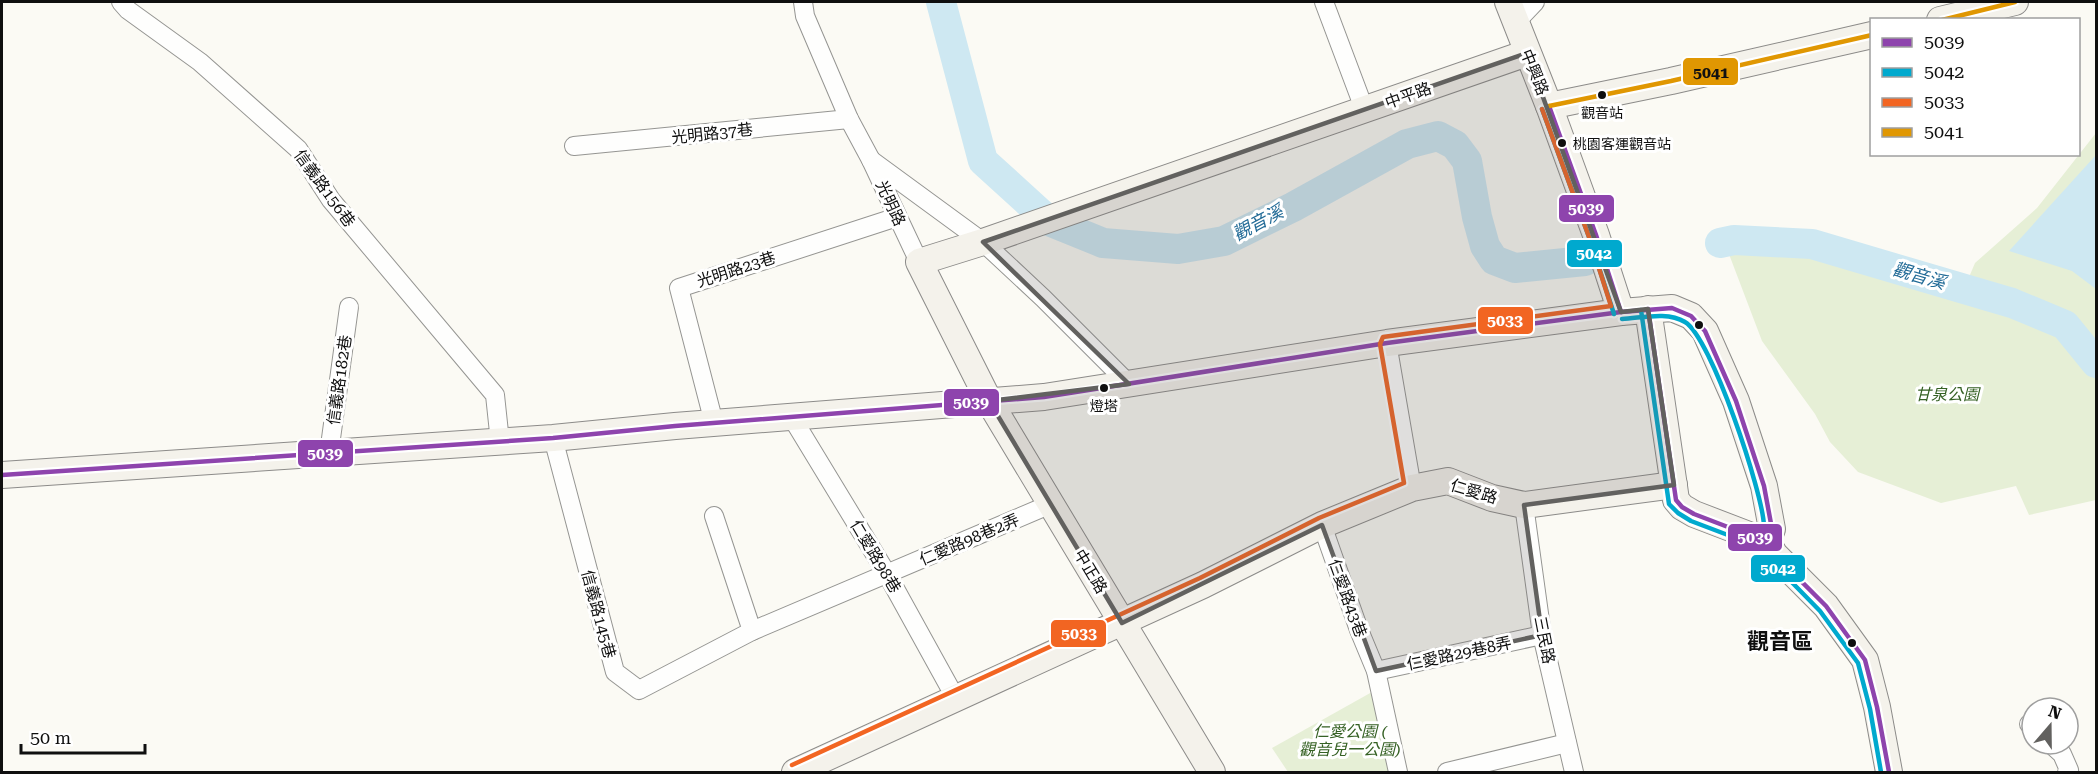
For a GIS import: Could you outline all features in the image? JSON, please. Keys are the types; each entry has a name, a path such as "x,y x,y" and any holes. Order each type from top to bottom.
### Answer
{"street":[{"name":"信義路156巷","path":"121,2 128,10 200,62 298,149 331,201 495,394 500,442"},
{"name":"光明路","path":"803,2 805,16 849,119 872,160 919,262 989,401"},
{"name":"中平路","path":"1324,2 1365,111 1527,53"},
{"path":"1512,12 1535,2"},
{"path":"1948,18 2015,2"},
{"name":"中興路","path":"1512,12 1596,235 1621,312"},
{"path":"1549,106 1870,35"},
{"path":"919,262 1365,111"},
{"name":"光明路37巷","path":"574,146 849,119"},
{"path":"872,160 994,237 1043,298 1128,384"},
{"name":"光明路23巷","path":"714,423 679,288 891,219"},
{"name":"信義路182巷","path":"328,453 349,307"},
{"path":"2,475 500,442 792,416 1044,397 1387,343 1621,312 1672,308 1691,316 1704,331 1736,401 1764,486 1772,529 1767,542"},
{"path":"1648,309 1676,500 1682,507 1694,514 1767,542 1775,555 1826,606 1865,660 1889,772"},
{"path":"1387,343 1413,488"},
{"name":"中正路","path":"989,401 1212,772"},
{"name":"仁愛路98巷","path":"792,416 887,574 956,699"},
{"name":"信義路145巷","path":"553,438 615,672 639,690 752,631"},
{"name":"仁愛路","path":"795,772 1122,623 1322,525 1413,488 1448,481 1492,498 1524,505 1674,484"},
{"name":"仁愛路98巷2弄","path":"752,631 1051,504"},
{"name":"三民路","path":"1524,505 1542,635 1574,772"},
{"path":"714,516 752,631"},
{"name":"仁愛路43巷","path":"1322,525 1376,671 1398,772"},
{"name":"仁愛路29巷8弄","path":"1376,671 1542,635"},
{"path":"1447,772 1567,743"},
{"path":"2063,756 2069,770 2067,772"}],"highlighted area":[{"path":"1527,53 1621,312 1648,309 1674,485 1524,505 1542,635 1376,671 1322,525 1122,623 989,401 1129,384 983,242"}],"green space":[{"name":"甘泉公園","path":"2096,133 2096,500 2029,515 2016,486 1941,503 1858,472 1830,442 1815,414 1762,341 1724,241 1812,244 1964,289 1975,263 2037,208"},
{"name":"仁愛公園 ( 觀音兒一公園)","path":"1372,692 1389,772 1288,772 1272,748"}],"water":[{"path":"2096,155 2096,289 2072,271 2009,251"}],"waterway":[{"name":"觀音溪","path":"941,2 983,161 1049,221 1103,243 1178,249 1224,241 1293,207 1407,144 1438,136 1455,145 1467,161 1477,217 1485,246 1494,260 1515,268 1585,261"},
{"name":"觀音溪","path":"1720,243 1734,240 1812,244 2012,303 2065,325 2096,363"}],"transit line":[{"name":"5041","path":"1950,18 2015,2"},
{"name":"5041","path":"1549,106 1870,35"},
{"name":"5039","path":"1549,106 1596,235 1621,312"},
{"name":"5042","path":"1542,109 1589,237 1614,314"},
{"name":"5033","path":"792,765 1200,578 1319,518 1404,483 1380,344 1383,337 1611,306 1589,237 1542,109"},
{"name":"5039","path":"2,475 553,438 675,426 1044,397 1387,343 1621,312 1672,308 1691,316 1705,331 1736,401 1764,486 1772,529 1767,542"},
{"name":"5039","path":"1648,309 1676,500 1682,507 1694,514 1767,542 1775,555 1826,606 1865,660 1877,707 1889,772"},
{"name":"5042","path":"1641,310 1669,504 1691,521 1762,548 1770,560 1820,611 1858,663 1870,709 1881,772"},
{"name":"5042","path":"1622,319 1670,317 1685,322 1696,334 1721,384 1755,482 1764,526 1760,539"}],"place":[{"name":"觀音站","path":"1602,95"},
{"name":"桃園客運觀音站","path":"1562,143"},
{"name":"燈塔","path":"1104,388"}],"district":[{"name":"觀音區","path":"1780,641"}]}
